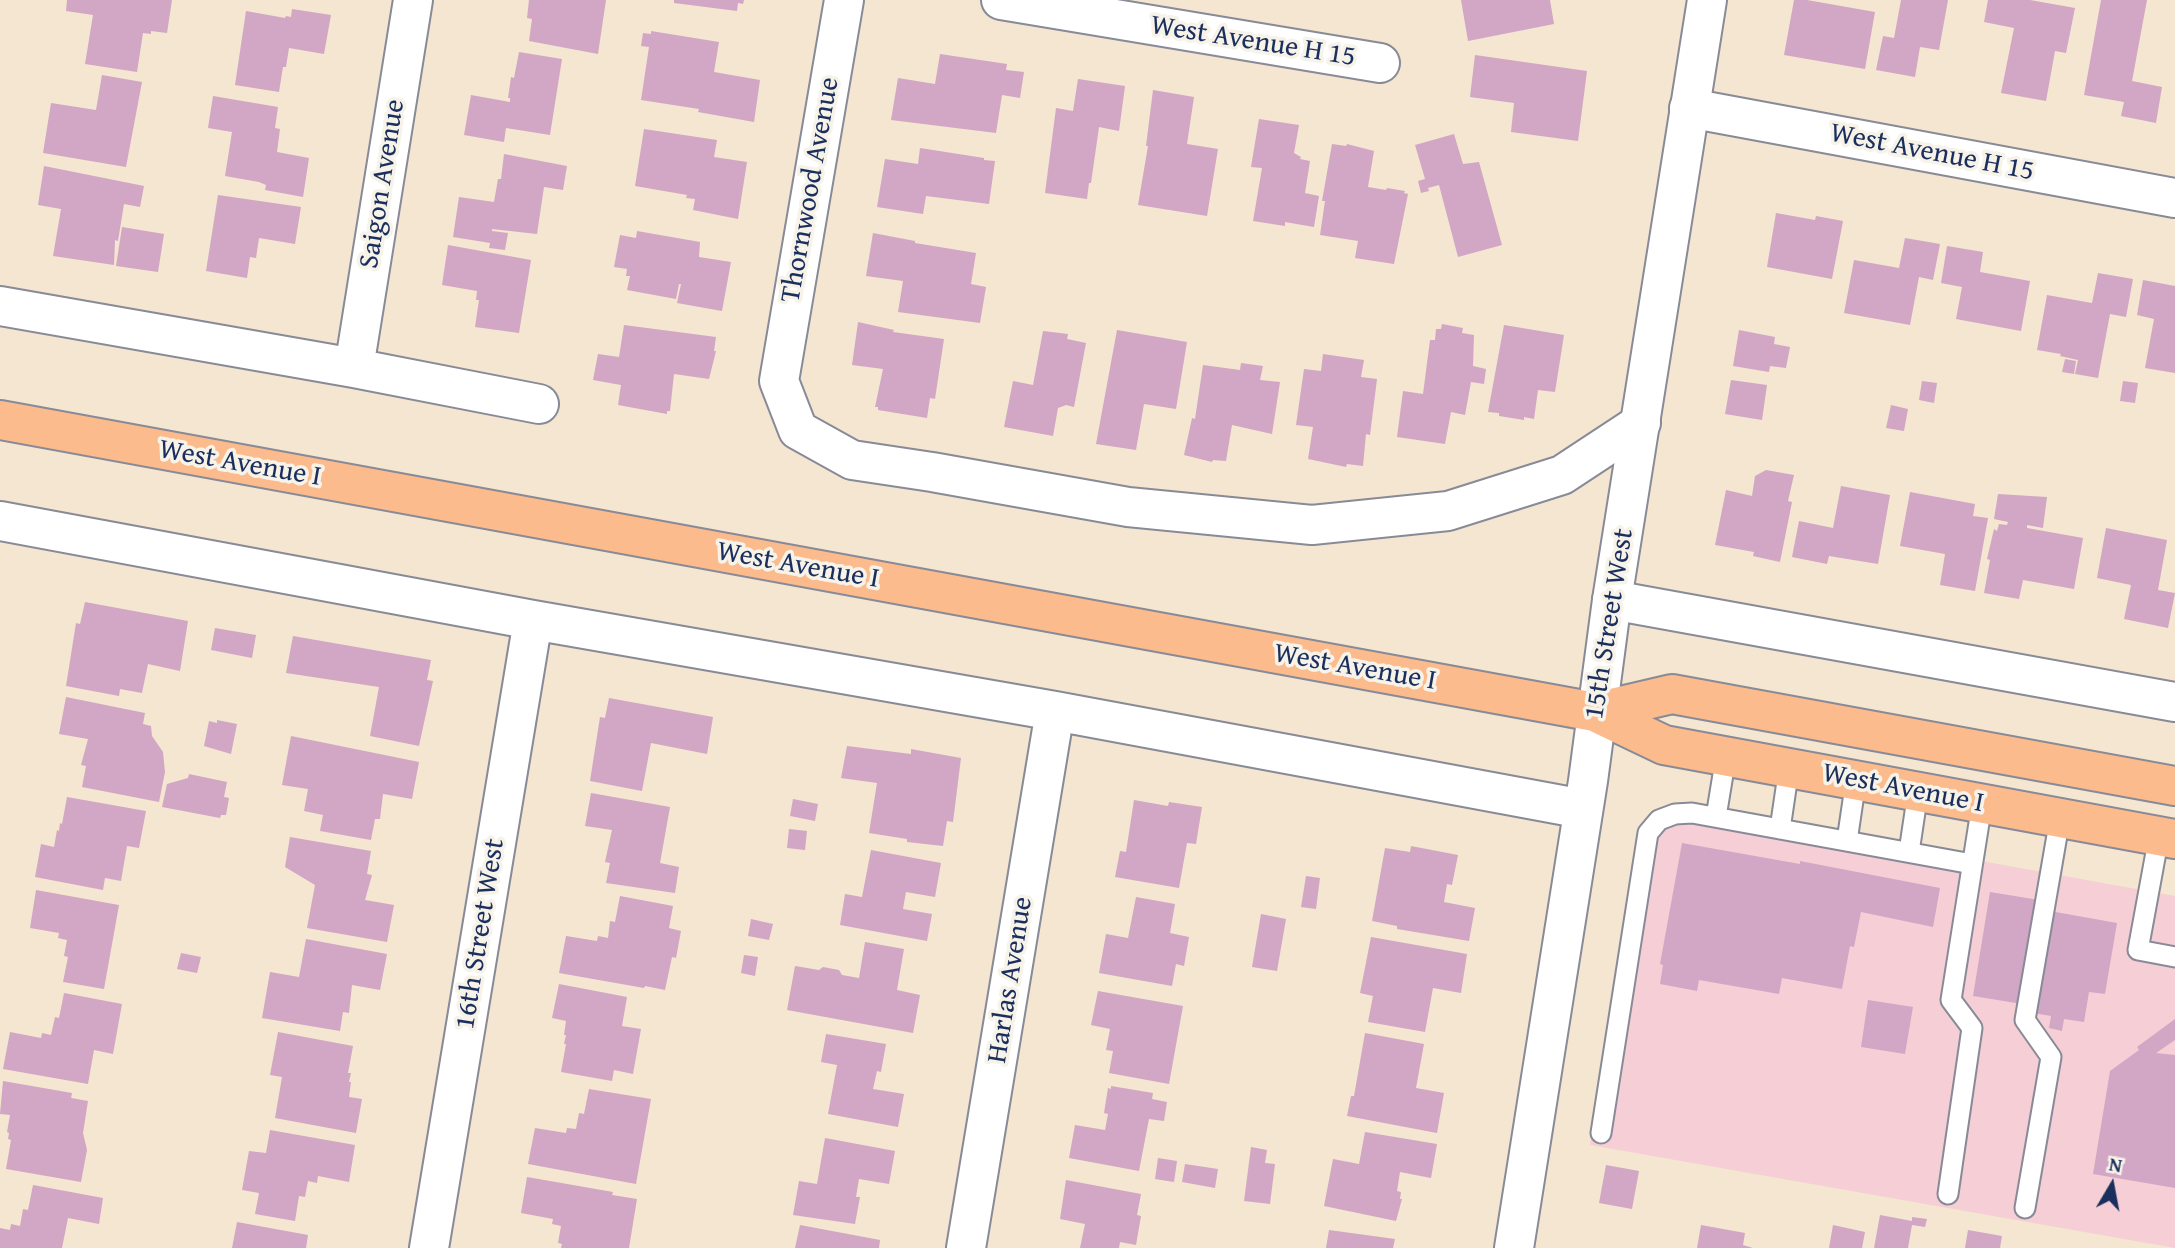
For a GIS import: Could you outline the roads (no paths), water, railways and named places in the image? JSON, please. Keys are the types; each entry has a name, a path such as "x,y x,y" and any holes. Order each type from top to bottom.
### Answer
{"main road":[{"name":"West Avenue I","path":"0,420 1595,712 1664,745 2167,837"},
{"name":"West Avenue I","path":"1595,712 1672,694 2175,786"}],"street":[{"name":"Saigon Avenue","path":"354,369 413,0"},
{"name":"Thornwood Avenue","path":"844,0 779,381 798,430 852,460 1128,508 1312,526 1448,511 1461,507 1562,475 1642,423"},
{"name":"West Avenue H 15","path":"1001,0 1380,63"},
{"name":"15th Street West","path":"1514,1248 1583,809 1612,600 1707,0"},
{"name":"West Avenue H 15","path":"1689,108 2175,198"},
{"path":"0,306 539,404"},
{"path":"1,524 1055,711 1583,809"},
{"path":"1612,600 2175,702"},
{"name":"16th Street West","path":"429,1248 533,620"},
{"name":"Harlas Avenue","path":"966,1248 1055,711"}],"lane":[{"path":"1716,817 1726,756"},
{"path":"1780,829 1789,768"},
{"path":"1847,841 1856,780"},
{"path":"1909,852 1918,792"},
{"path":"1948,1194 1972,1028 1951,1000 1982,804"},
{"path":"1601,1133 1648,833 1659,820 1675,814 1692,813 1972,864"},
{"path":"2025,1208 2051,1057 2025,1020 2060,818"},
{"path":"2167,837 2138,950 2175,957"}]}
